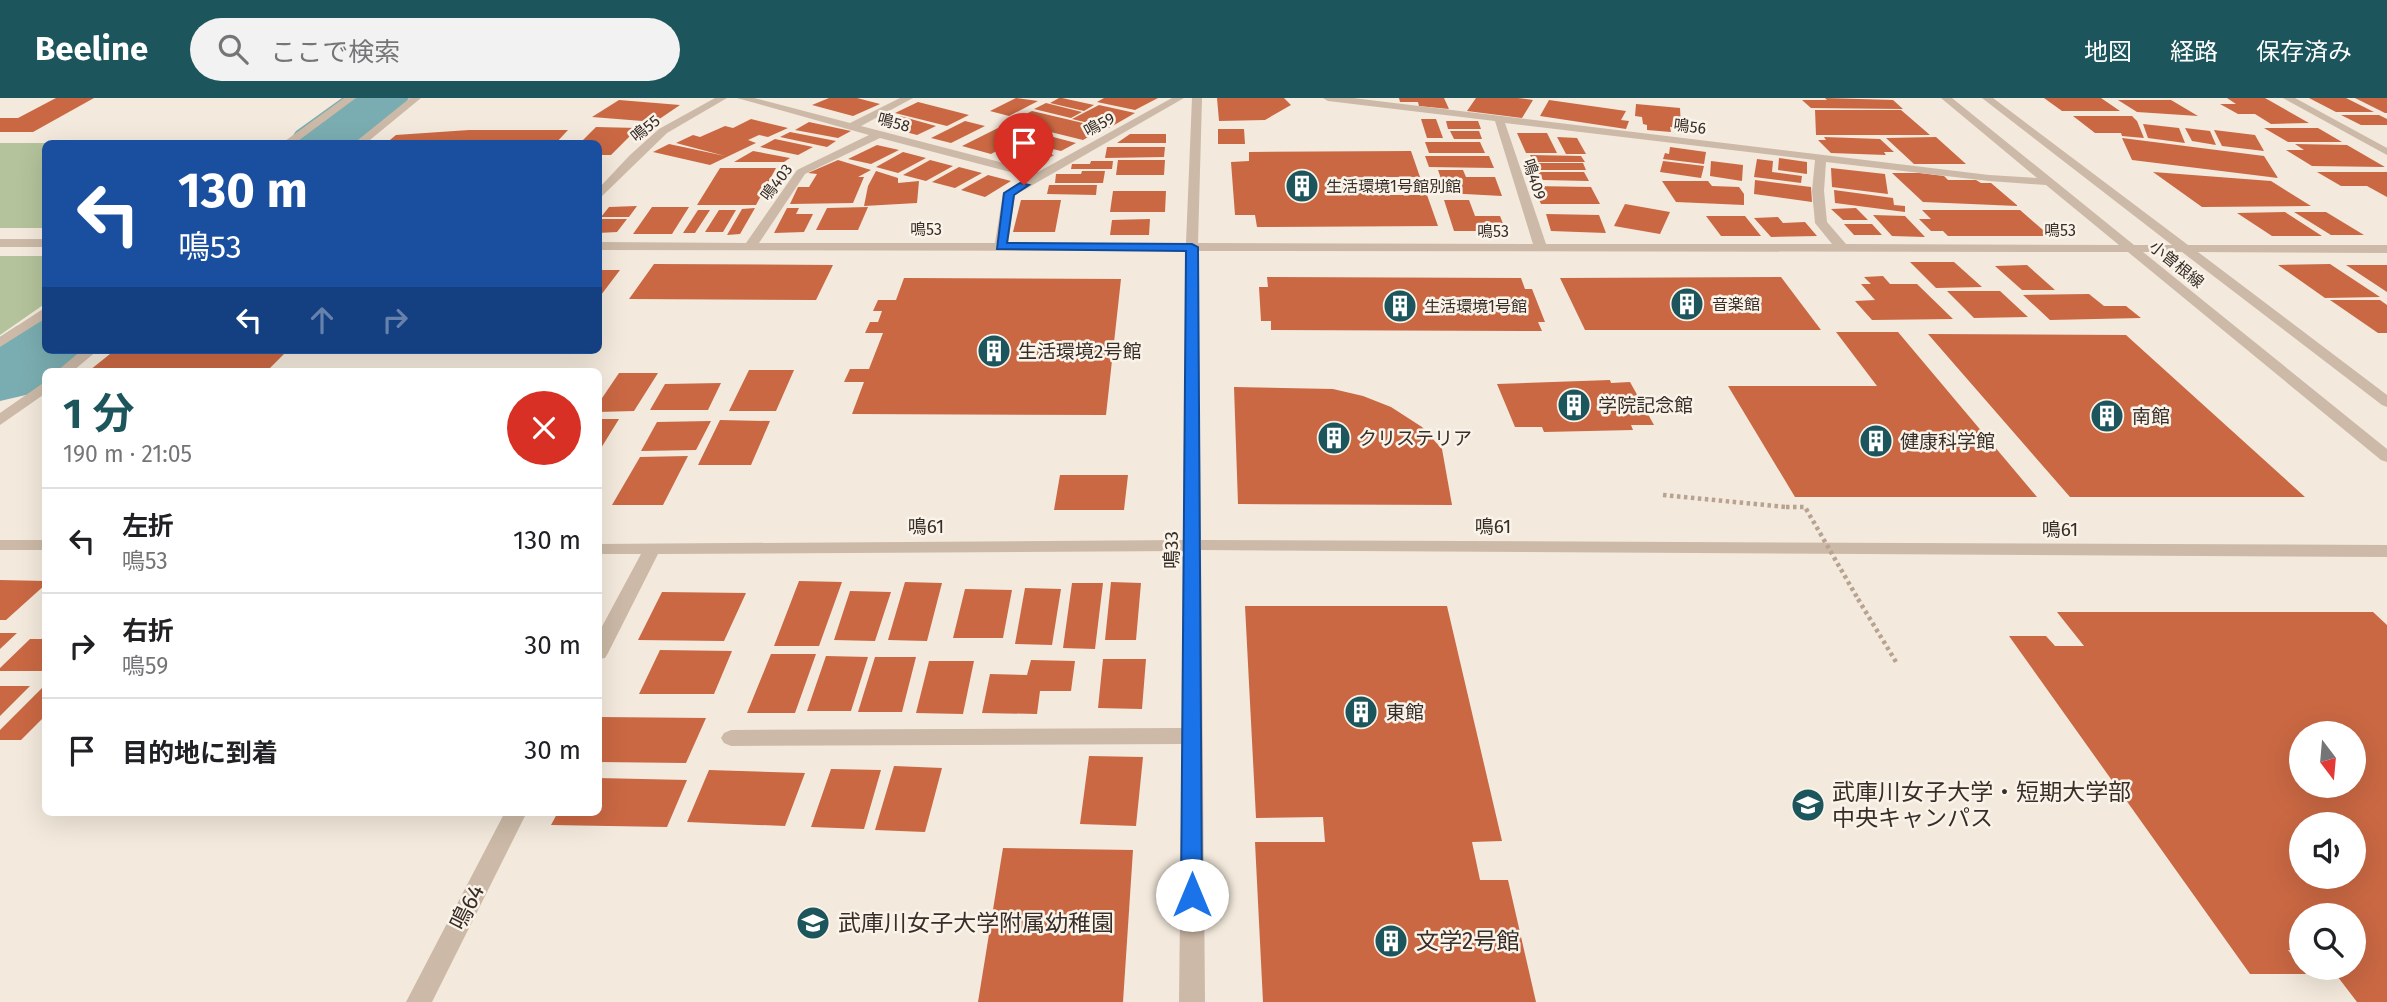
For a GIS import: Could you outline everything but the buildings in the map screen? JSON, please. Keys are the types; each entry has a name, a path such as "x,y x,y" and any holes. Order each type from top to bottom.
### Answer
{"street":[{"path":"292,140 351,98"},
{"path":"363,140 416,98"},
{"name":"鳴55","path":"602,193 634,157 663,131 722,98"},
{"name":"鳴58","path":"742,98 1039,176"},
{"path":"850,127 908,98"},
{"name":"鳴59","path":"1001,247 1009,193 1179,98"},
{"name":"鳴33","path":"1192,1002 1192,247 1197,98"},
{"name":"鳴56","path":"1328,98 1989,178 2049,182"},
{"name":"小曽根線","path":"1946,98 2387,457"},
{"name":"小曽根線","path":"1987,98 2387,402"},
{"path":"2288,98 2387,152"},
{"name":"鳴409","path":"1499,119 1541,249"},
{"name":"鳴403","path":"750,246 801,172 878,134"},
{"path":"1821,158 1818,191 1821,223 1842,248"},
{"path":"0,243 42,243"},
{"name":"鳴53","path":"602,246 2387,249"},
{"path":"0,344 42,314"},
{"path":"68,368 86,354"},
{"path":"0,420 42,388"},
{"path":"0,545 42,545"},
{"name":"鳴61","path":"602,548 1192,545 2387,551"},
{"path":"602,645 652,549"},
{"path":"731,738 1192,736"},
{"name":"鳴64","path":"419,1002 514,816"}],"path":[{"path":"1663,495 1805,507 1896,662"}],"green space":[{"path":"0,143 42,143 42,228 0,228"},
{"path":"0,256 42,256 42,306 0,335"}],"waterway":[{"path":"323,140 380,98"},
{"path":"0,376 42,346"}],"place":[{"name":"生活環境1号館別館","path":"1302,186"},
{"name":"音楽館","path":"1687,304"},
{"name":"生活環境1号館","path":"1400,306"},
{"name":"生活環境2号館","path":"994,351"},
{"name":"学院記念館","path":"1574,405"},
{"name":"南館","path":"2107,416"},
{"name":"クリステリア","path":"1334,438"},
{"name":"健康科学館","path":"1876,441"},
{"name":"東館","path":"1361,712"},
{"name":"武庫川女子大学・短期大学部 中央キャンパス","path":"1808,805"},
{"name":"武庫川女子大学附属幼稚園","path":"813,923"},
{"name":"文学2号館","path":"1391,941"}],"route":[{"path":"1024,185 1009,193 1001,247 1192,247 1192,895"}]}
